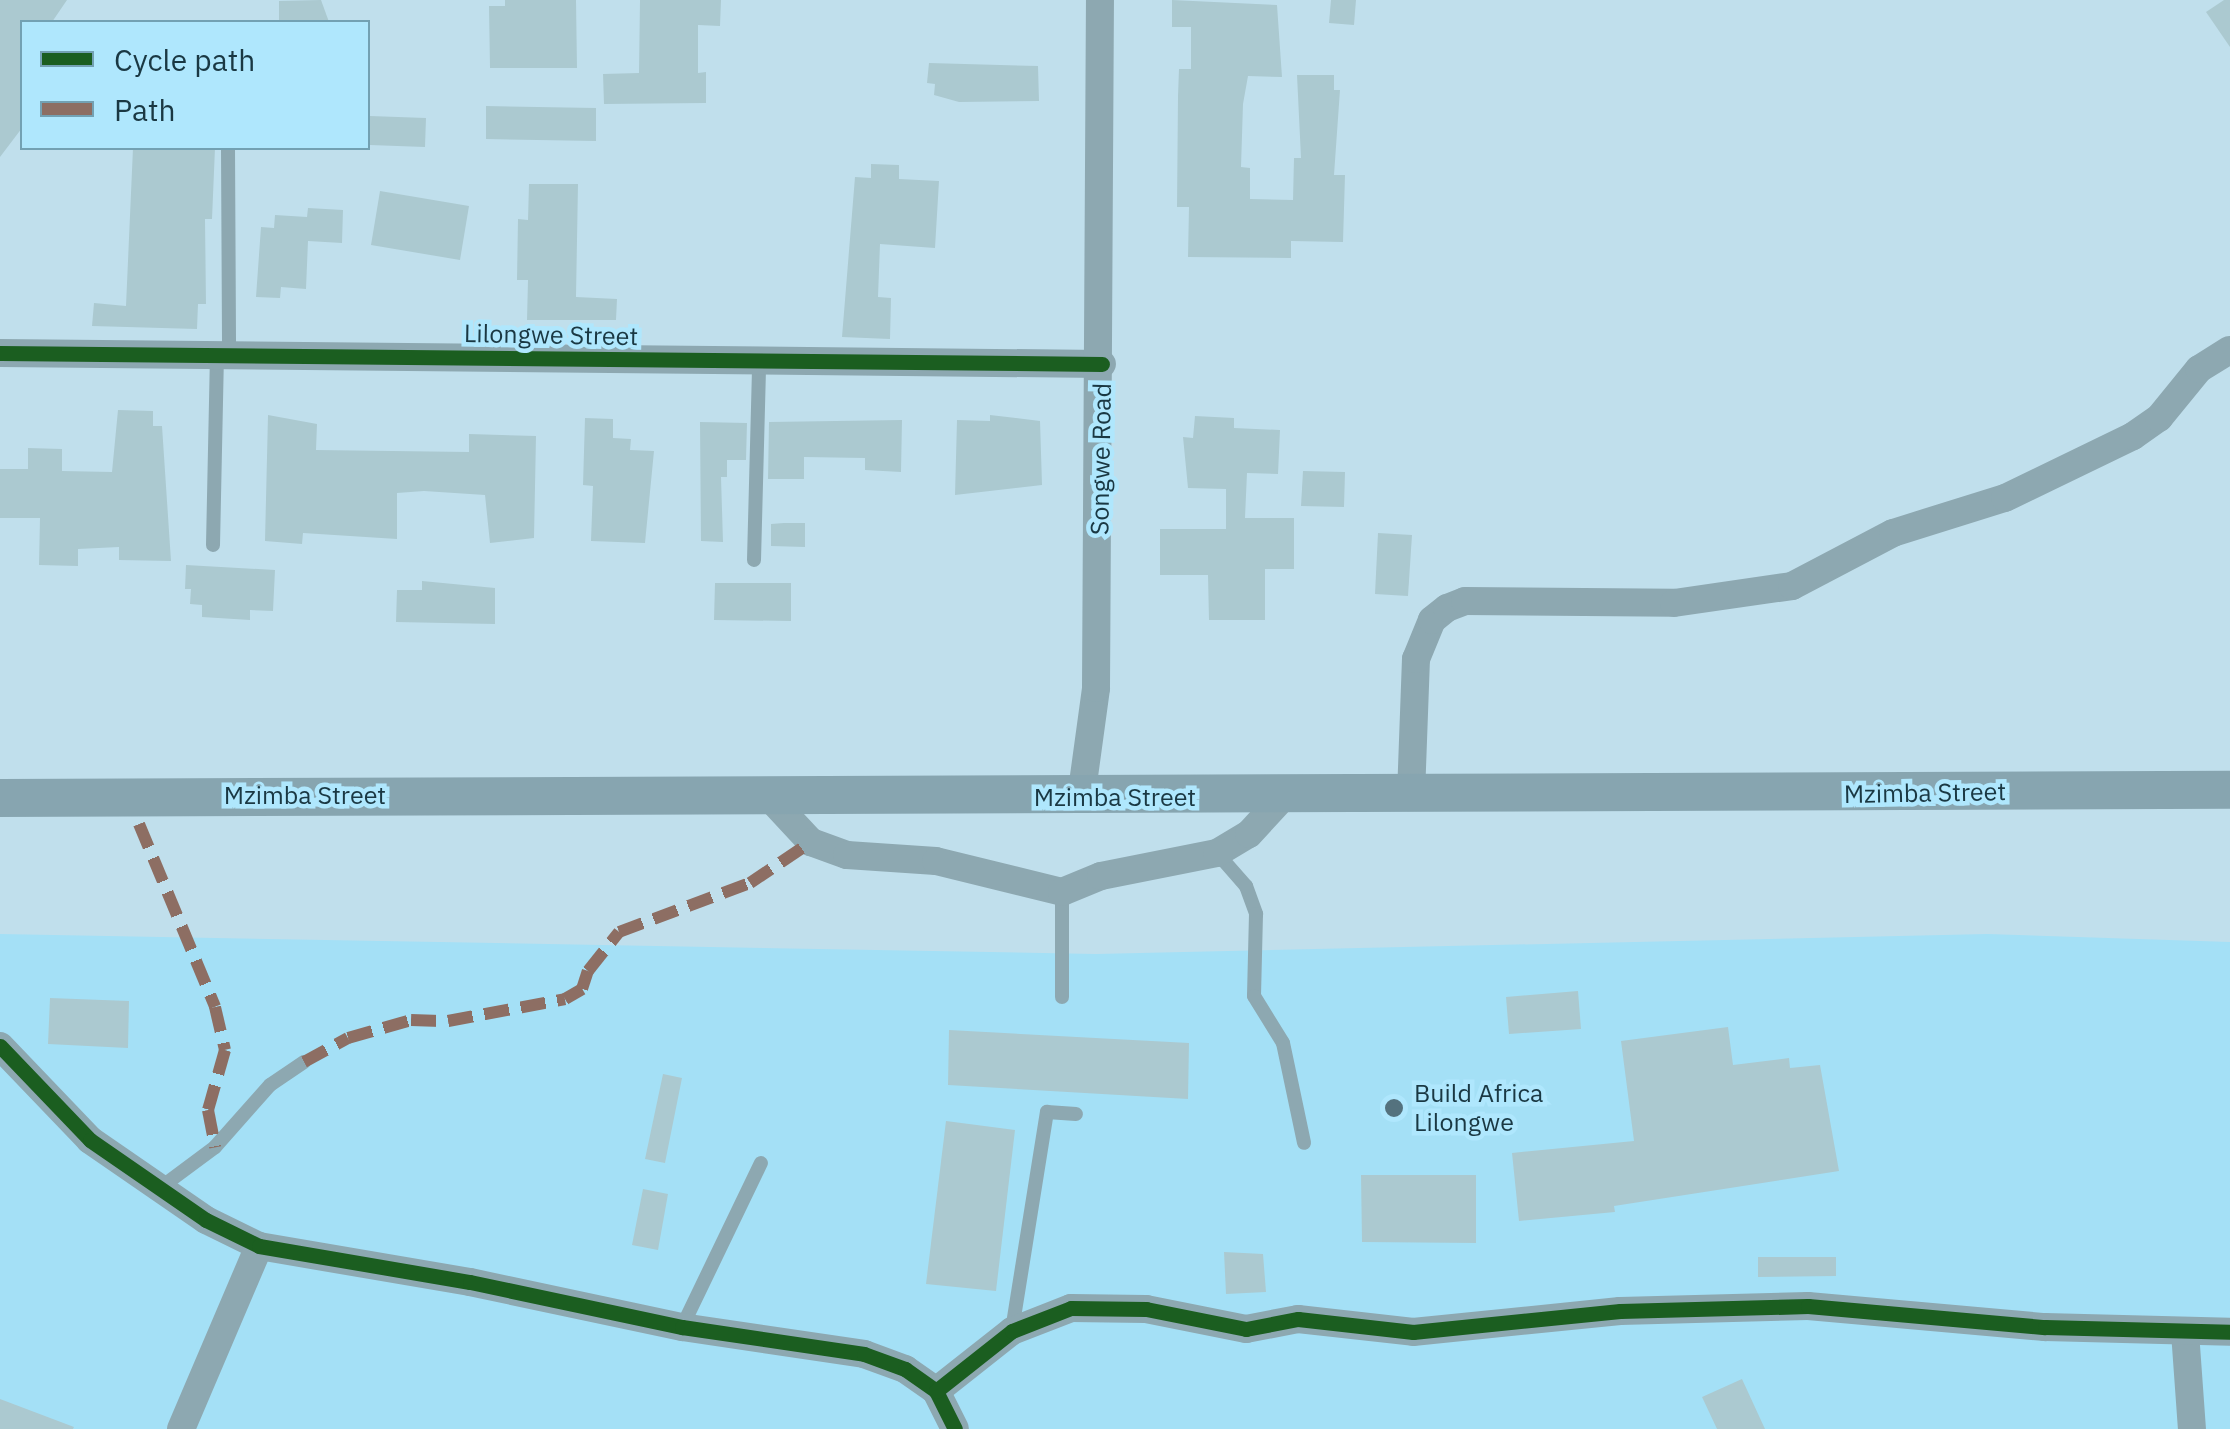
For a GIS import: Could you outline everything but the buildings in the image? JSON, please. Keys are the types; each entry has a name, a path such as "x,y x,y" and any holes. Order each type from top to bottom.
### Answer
{"main road":[{"name":"Mzimba Street","path":"0,798 1081,798 2230,790"}],"street":[{"name":"Songwe Road","path":"1081,798 1096,688 1102,364 1100,0"},
{"path":"1411,795 1416,660 1432,620 1447,608 1465,601 1674,604 1792,586 1892,532 2005,498 2133,436 2159,418 2198,369 2230,350"},
{"name":"Lilongwe Street","path":"0,353 759,364 1102,364"},
{"path":"769,797 811,842 847,855 936,861 1062,892 1101,876 1217,854 1249,834 1284,796"},
{"path":"0,1046 90,1140 160,1188 259,1246 682,1327 864,1354 904,1369 936,1391 955,1429"},
{"path":"181,1429 259,1246"},
{"path":"936,1391 1012,1332 1071,1308 1146,1309 1246,1330 1298,1320 1414,1332 1620,1311 1808,1306 2230,1332"},
{"path":"2185,1332 2192,1429"}],"lane":[{"path":"213,544 228,150"},
{"path":"754,560 759,364"},
{"path":"1217,854 1246,886 1256,914 1254,996 1283,1043 1304,1142"},
{"path":"1062,892 1062,997"},
{"path":"160,1188 215,1146 270,1085 304,1062"},
{"path":"1012,1332 1047,1112 1076,1114"},
{"path":"682,1327 761,1163"}],"shaded area":[{"path":"0,934 1096,954 1987,934 2230,942 2230,1429 0,1429"}],"marked path":[{"path":"139,824 215,1007 225,1050 208,1110 215,1147"},
{"path":"304,1062 348,1038 411,1020 448,1021 565,999 582,989 588,971 619,932 750,883 811,842"}],"cycle path":[{"path":"0,353 1102,364"},
{"path":"0,1046 90,1140 206,1220 259,1246 470,1282 682,1327 864,1354 905,1369 936,1391 955,1429"},
{"path":"936,1391 1012,1331 1071,1308 1146,1309 1246,1329 1298,1319 1413,1332 1620,1311 1808,1306 2045,1327 2230,1332"}],"place":[{"name":"Build Africa Lilongwe","path":"1394,1108"}]}
